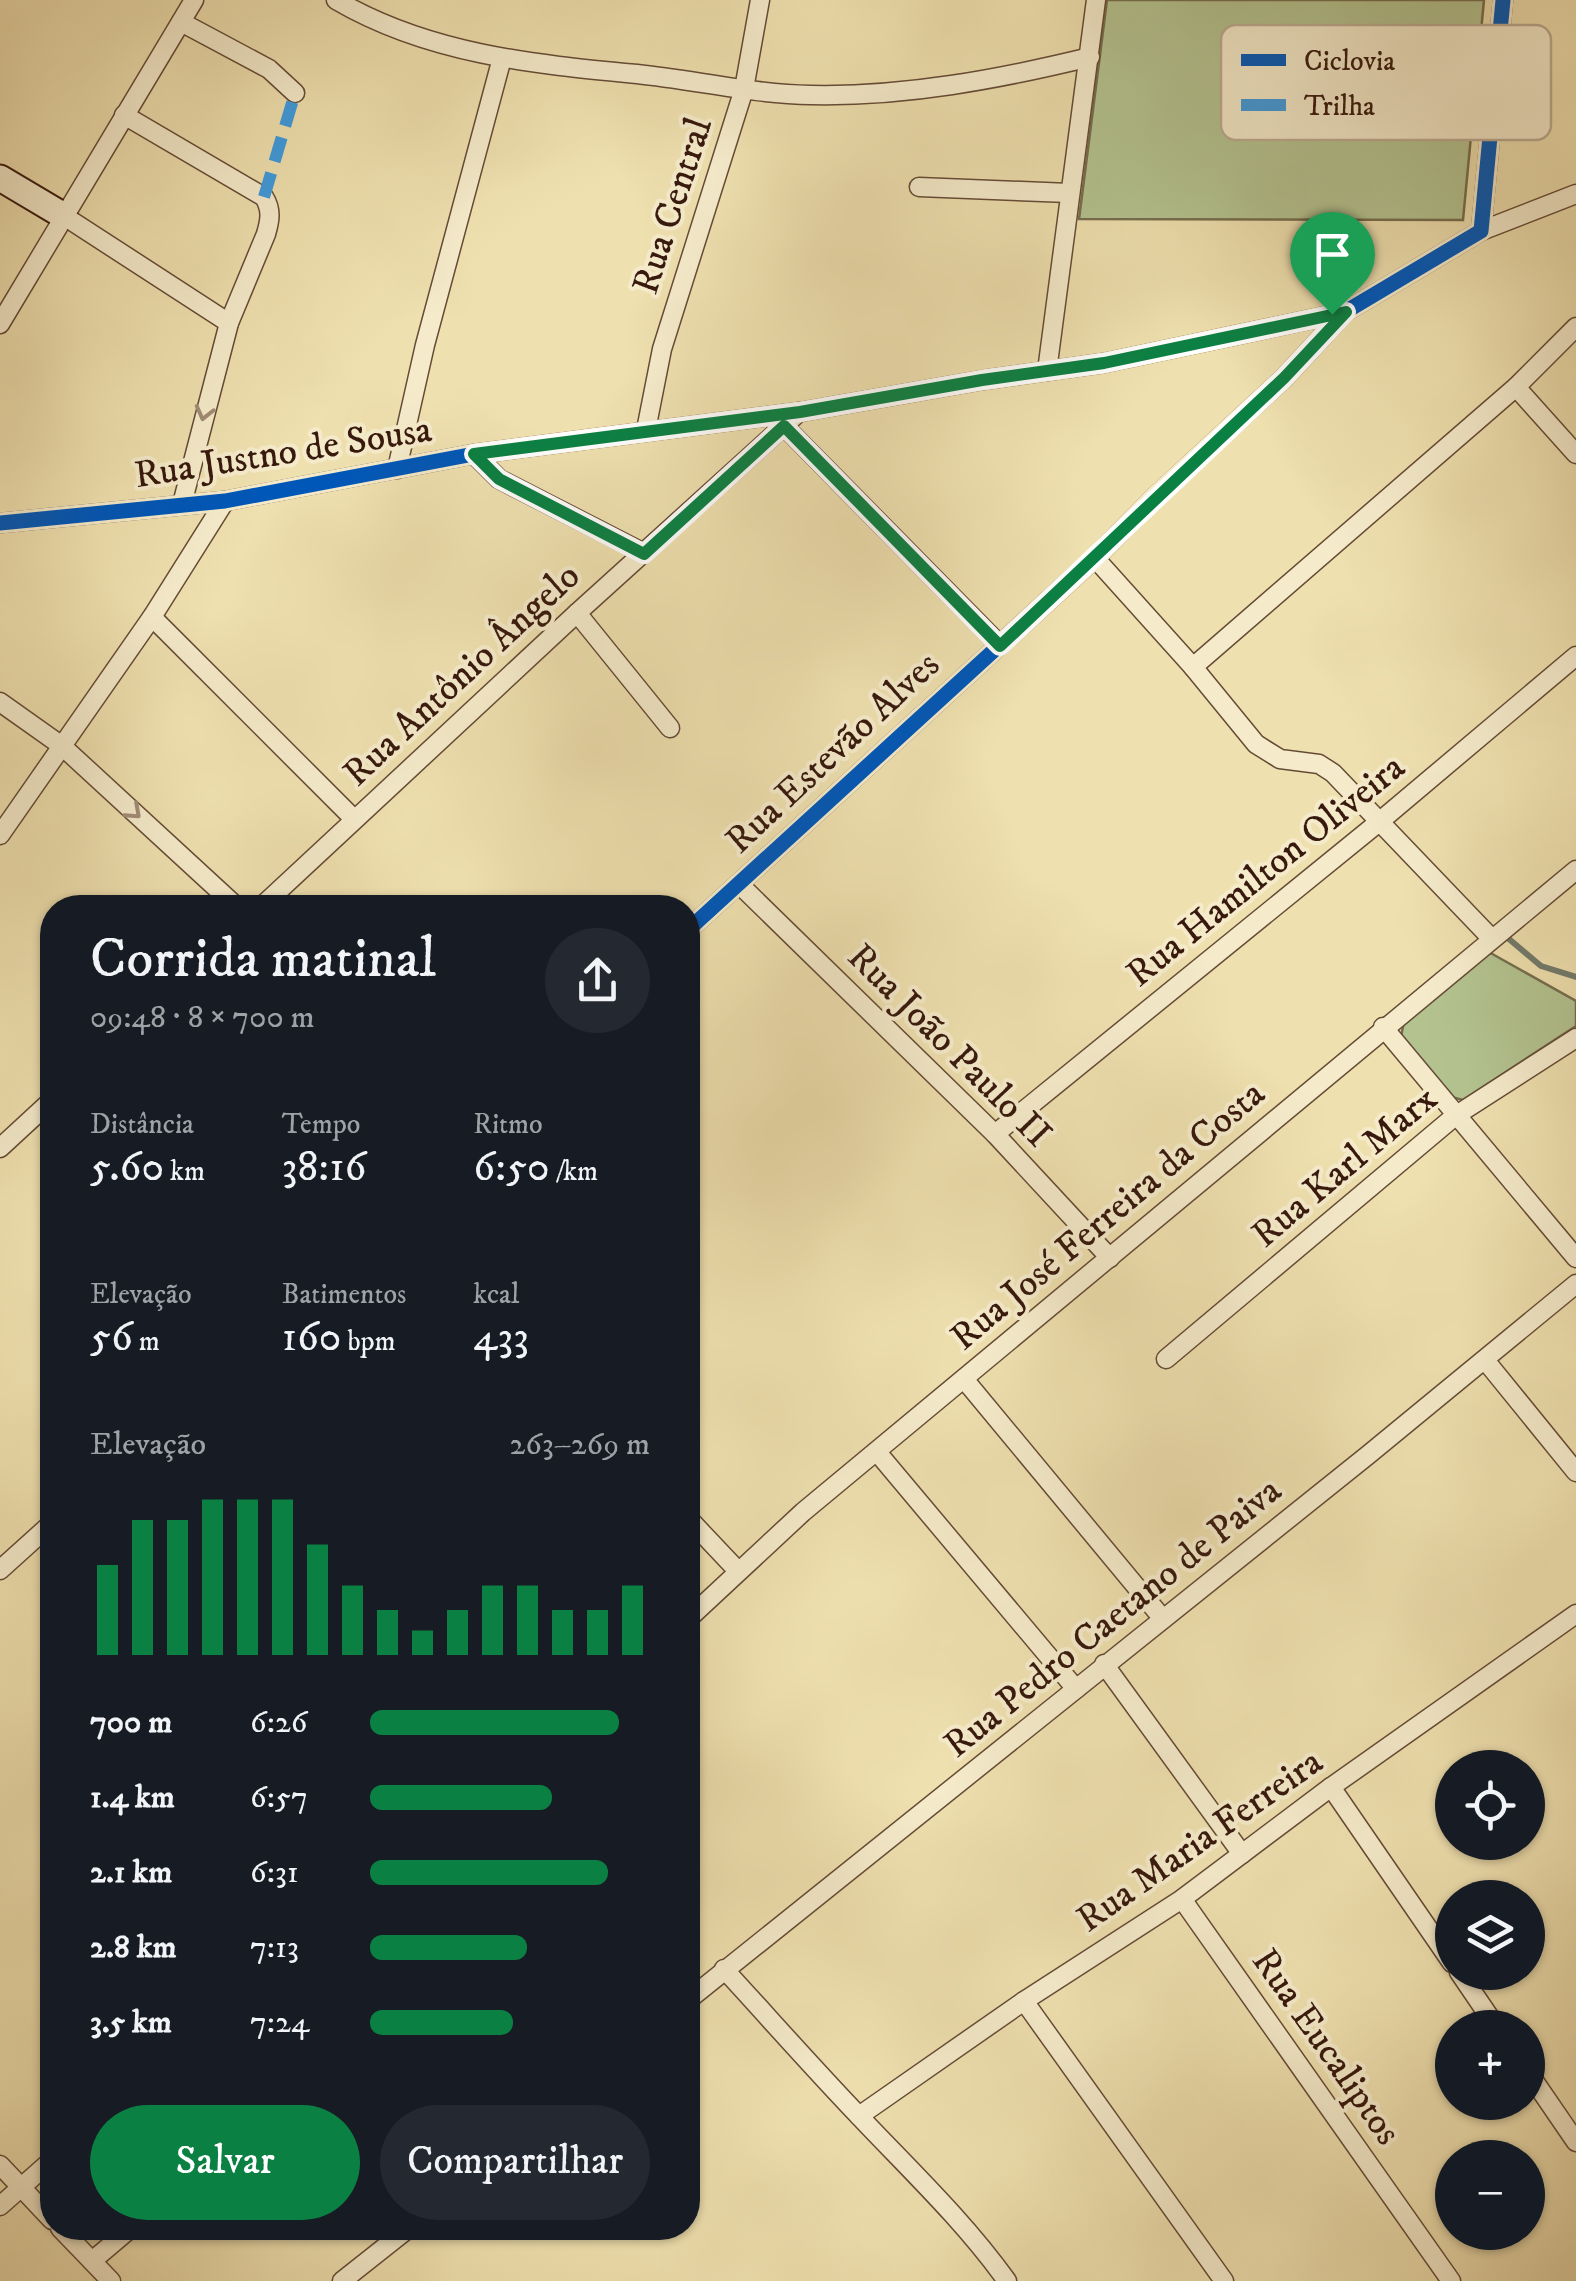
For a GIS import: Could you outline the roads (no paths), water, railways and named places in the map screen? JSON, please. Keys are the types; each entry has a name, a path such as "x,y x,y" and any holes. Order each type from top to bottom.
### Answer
{"street":[{"path":"0,324 194,0"},
{"path":"336,0 364,7 454,50 806,96 880,93 1038,70 1090,57"},
{"name":"Rua Central","path":"646,430 662,350 744,90 760,0"},
{"path":"1047,371 1096,0"},
{"path":"1501,25 1503,0"},
{"path":"181,22 268,69 295,93"},
{"path":"397,469 425,345 502,58"},
{"path":"124,115 264,197 270,220 229,323 182,504"},
{"path":"1481,231 1490,140"},
{"path":"0,178 229,323"},
{"path":"919,187 1069,193"},
{"name":"Rua Estevão Alves","path":"700,919 1095,558 1296,366 1346,312 1481,231 1576,194"},
{"name":"Rua Justno de Sousa","path":"0,523 224,501 474,454 800,412 1140,356 1346,312"},
{"path":"1193,667 1516,387 1576,327"},
{"path":"1516,387 1576,454"},
{"name":"Rua Antônio Ângelo","path":"274,895 800,412"},
{"path":"784,426 1000,646"},
{"path":"474,454 499,479 644,554"},
{"path":"0,835 152,616 224,501"},
{"path":"1095,558 1256,744 1280,759 1320,764 1333,772 1492,938"},
{"path":"577,613 670,728"},
{"path":"152,616 354,819"},
{"name":"Rua Hamilton Oliveira","path":"996,1134 1576,656"},
{"path":"0,702 62,746 224,895"},
{"name":"Rua José Ferreira da Costa","path":"700,1607 964,1379 1576,870"},
{"name":"Rua João Paulo II","path":"739,884 996,1134 1110,1258"},
{"path":"1383,1027 1576,1258"},
{"name":"Rua Karl Marx","path":"1166,1359 1455,1116 1576,1038"},
{"path":"0,1148 40,1111"},
{"name":"Rua Pedro Caetano de Paiva","path":"700,1990 1576,1284"},
{"path":"1485,1360 1576,1472"},
{"path":"964,1379 1162,1619"},
{"path":"878,1452 1076,1689"},
{"path":"700,1531 738,1571"},
{"path":"0,1570 40,1535"},
{"name":"Rua Maria Ferreira","path":"859,2116 1024,2001 1182,1899 1331,1787 1576,1614"},
{"path":"1104,1664 1242,1854"},
{"path":"1331,1787 1435,1938"},
{"name":"Rua Eucaliptos","path":"1182,1899 1452,2281"},
{"path":"724,1969 970,2233 1007,2281"},
{"path":"1024,2001 1224,2281"},
{"path":"1545,2097 1576,2142"},
{"path":"0,2165 40,2208"},
{"path":"0,2206 40,2171"},
{"path":"72,2240 111,2281"},
{"path":"92,2261 117,2240"},
{"path":"342,2281 394,2240"}],"waterway":[{"path":"1509,939 1541,966 1576,977"}]}
